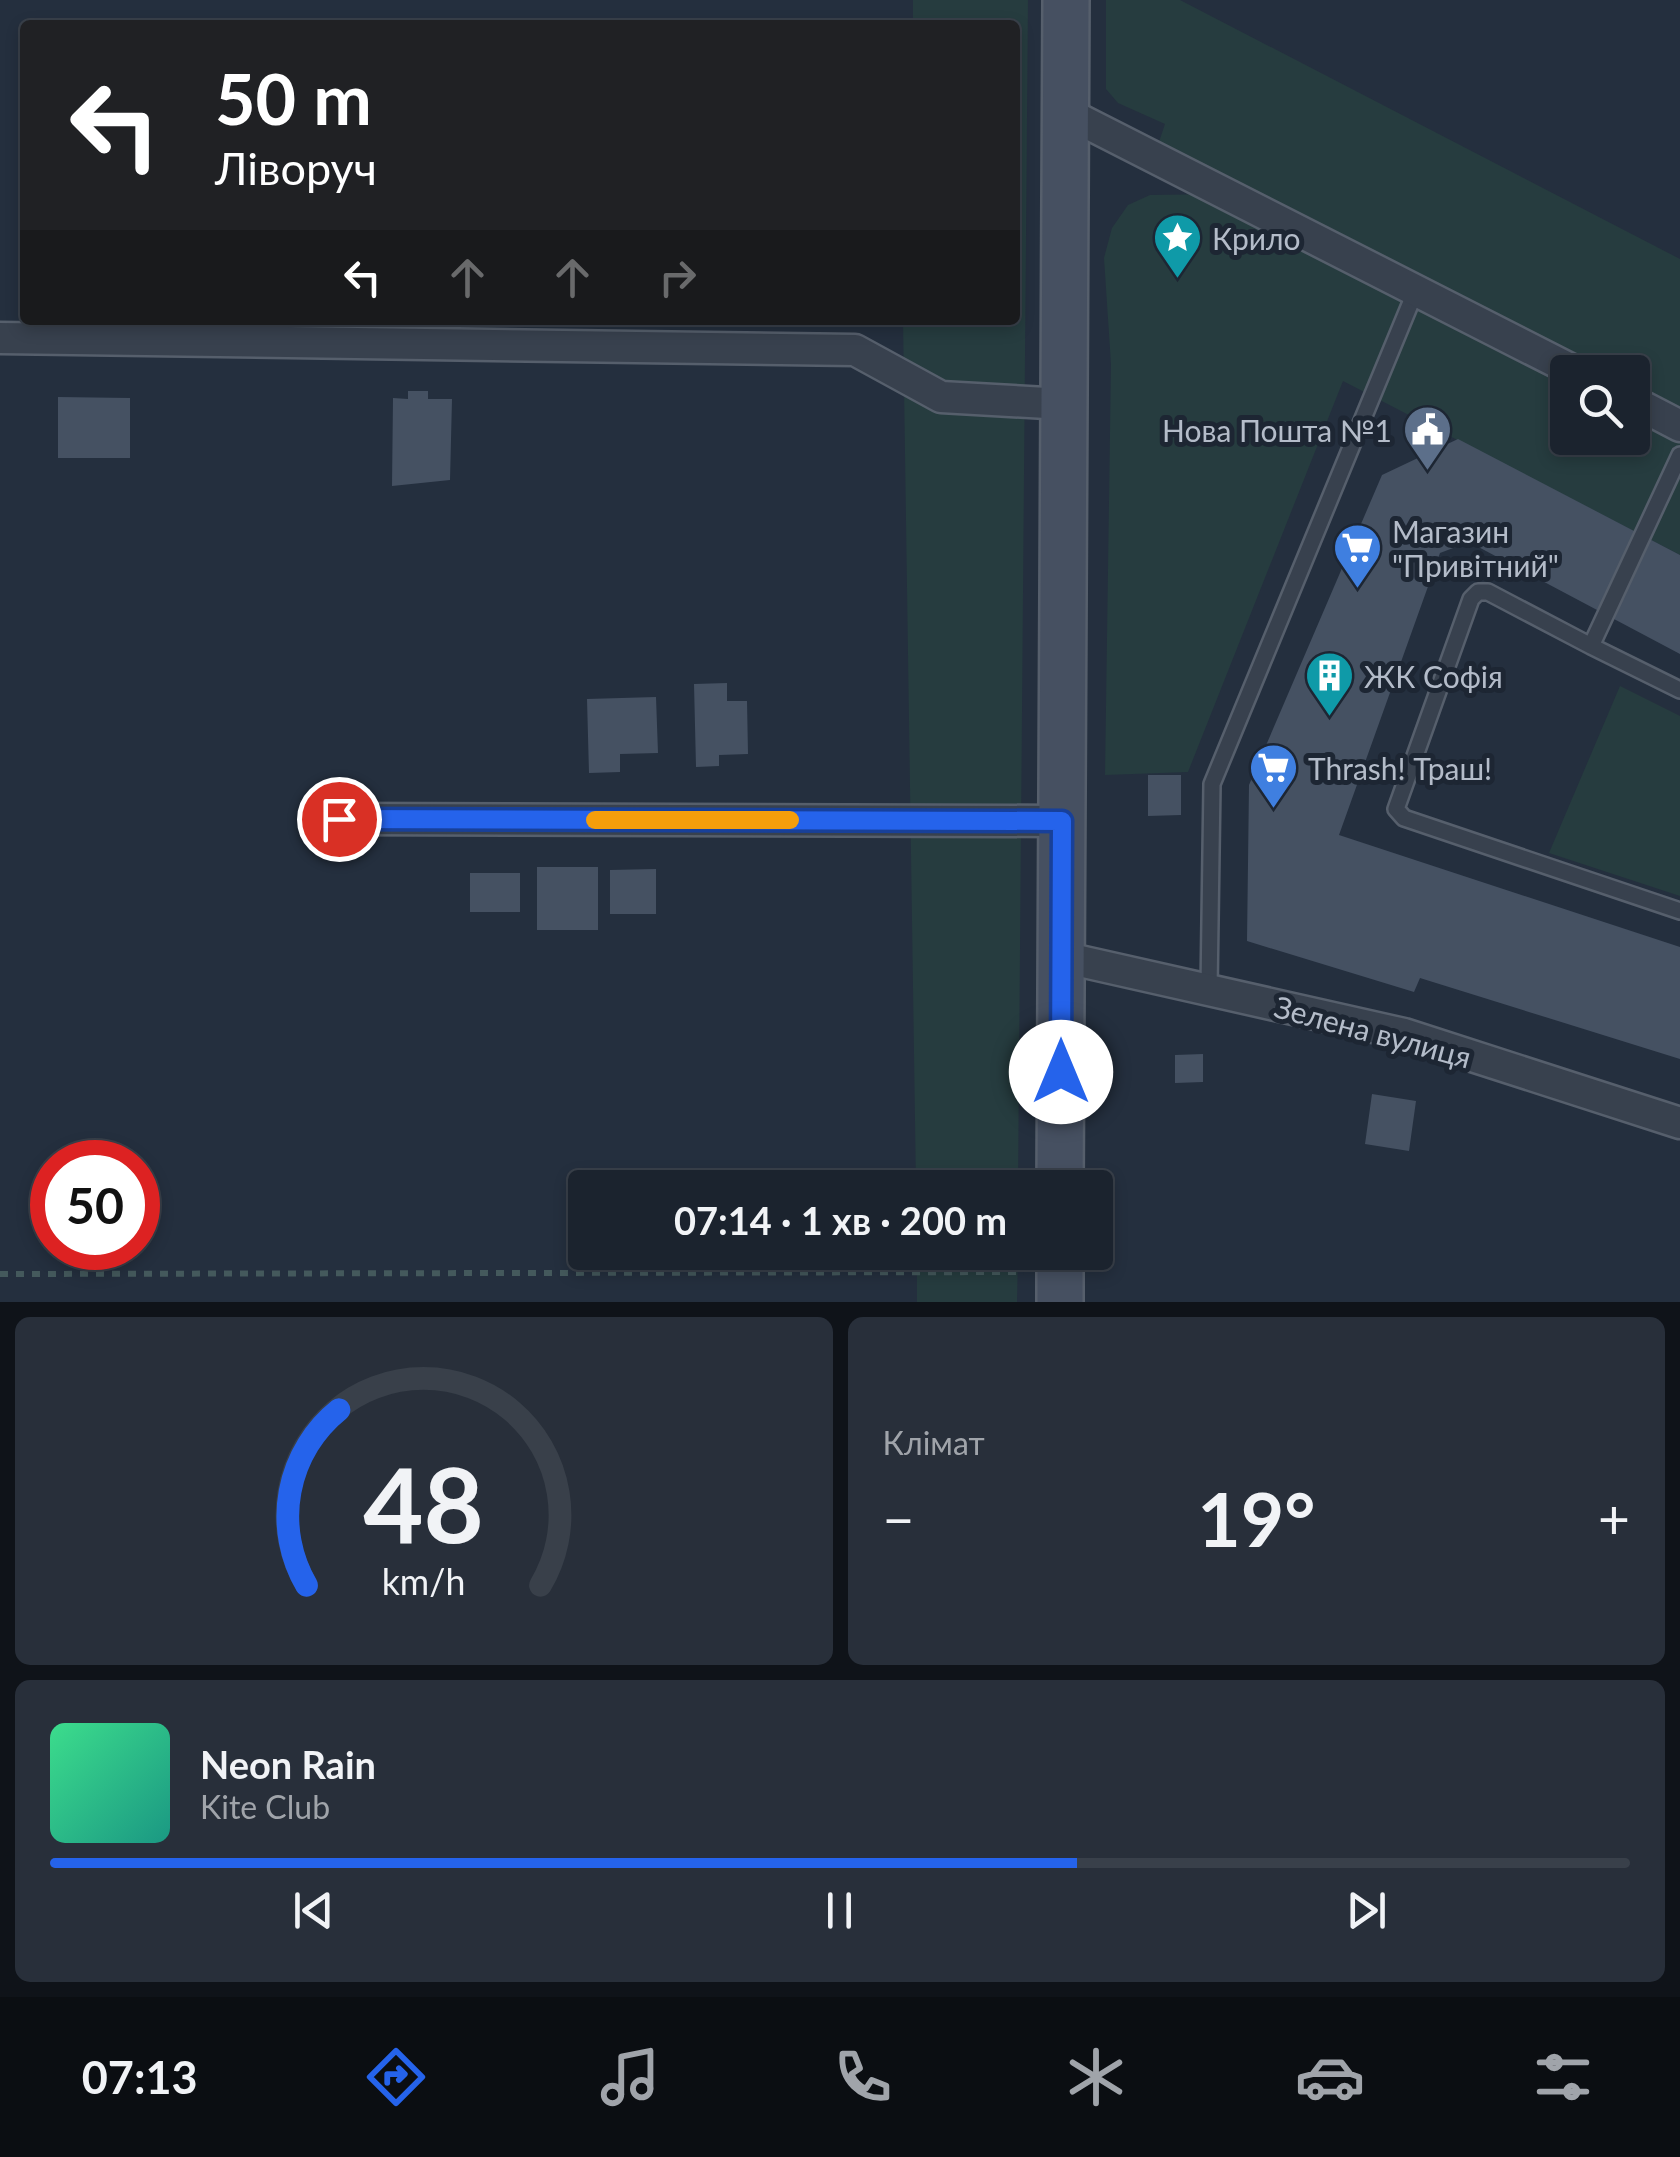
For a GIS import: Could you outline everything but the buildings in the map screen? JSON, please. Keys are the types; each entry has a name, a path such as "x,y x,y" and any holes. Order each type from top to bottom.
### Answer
{"main road":[{"path":"1060,1170 1066,0"}],"street":[{"path":"1067,113 1550,359"},
{"path":"0,338 855,350 942,397 1064,404"},
{"path":"1650,410 1680,426"},
{"path":"339,819 1062,821"},
{"name":"Зелена вулиця","path":"1062,957 1404,1034 1680,1123"}],"lane":[{"path":"1209,989 1212,784 1416,290"},
{"path":"1591,646 1680,454"},
{"path":"1680,690 1488,592 1478,592 1471,598 1396,809 1404,818 1680,911"}],"path":[{"path":"0,1274 1060,1276"}],"green space":[{"path":"913,0 1028,0 1018,1170 916,1170 903,325 1020,325 1020,20 913,20"},
{"path":"1106,0 1180,0 1680,259 1680,555 1343,381 1188,772 1105,775 1111,364 1104,258 1112,228 1128,205 1150,195 1225,194 1154,157 1165,124 1118,103 1106,89"},
{"path":"1620,686 1680,716 1680,896 1549,853"},
{"path":"917,1270 1018,1270 1017,1302 917,1302"}],"slow traffic":[{"path":"595,820 790,820"}],"place":[{"name":"Крило","path":"1177,280"},
{"name":"Нова Пошта №1","path":"1427,472"},
{"name":"Магазин \"Привітний\"","path":"1357,590"},
{"name":"ЖК Софія","path":"1329,718"},
{"name":"Thrash! Траш!","path":"1273,810"}],"route":[{"path":"339,819 1062,821 1061,1072"}]}
